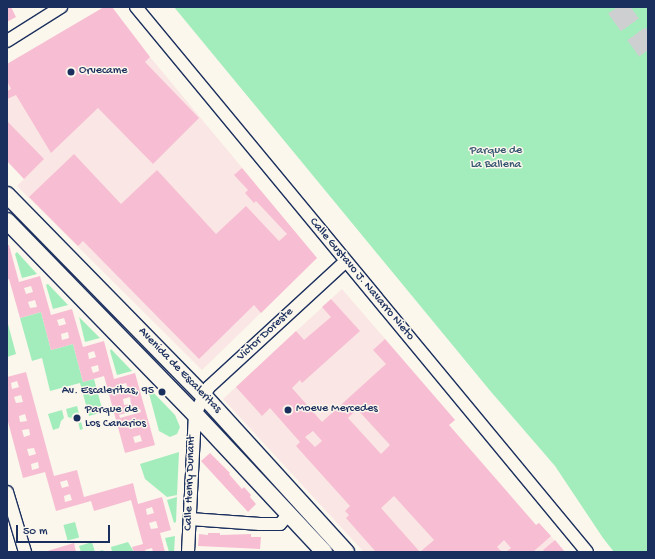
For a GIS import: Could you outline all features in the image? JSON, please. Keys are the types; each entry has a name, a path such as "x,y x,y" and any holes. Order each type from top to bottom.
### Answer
{"street":[{"path":"7,41 61,7"},
{"name":"Calle Gustavo J. Navarro Nieto","path":"136,7 345,262 587,552"},
{"name":"Avenida de Escaleritas","path":"7,195 204,396 346,552"},
{"name":"Avenida de Escaleritas","path":"7,221 195,414 324,552"},
{"name":"Victor Doreste","path":"195,414 209,387 345,262"},
{"name":"Calle Henry Dunant","path":"188,552 195,414"},
{"path":"7,492 25,552"},
{"path":"190,519 280,524 289,514"}],"shaded area":[{"path":"104,7 112,7 150,57 317,258 202,370 17,186 24,179 7,161 7,64"},
{"path":"342,289 455,420 449,425 536,525 539,523 565,552 364,552 223,399"}],"green space":[{"name":"Parque de La Ballena","path":"174,7 648,7 648,552 614,552 555,466 492,393"},
{"path":"17,252 37,274 22,278 15,254"},
{"path":"48,284 68,305 53,309 46,285"},
{"path":"41,312 51,350 73,344 83,382 94,379 103,412 89,416 80,383 50,391 42,358 32,361 20,318"},
{"path":"79,317 100,338 85,342"},
{"path":"8,324 16,354 7,357 7,325"},
{"path":"111,349 132,371 117,375 110,351"},
{"path":"147,386 175,415 180,427 177,434 170,437 159,431"},
{"path":"77,406 83,429 80,430 78,422 68,417 66,409"},
{"path":"62,410 64,418 61,421 59,428 53,430 48,414"},
{"path":"179,452 177,495 167,497 145,479 140,464"},
{"path":"177,497 176,522 174,523 167,500"},
{"path":"75,522 79,537 68,541 63,525"},
{"path":"175,536 174,552 169,552 165,538"},
{"path":"92,542 95,552 81,552 79,546"},
{"path":"128,542 134,552 112,552 111,547"}],"building":[{"path":"7,7 11,7 16,17 7,22"},
{"name":"Orvecame","path":"104,7 112,7 150,57 145,62 199,118 153,164 98,108 51,153 16,95 7,99 7,91 11,89 7,81 7,64"},
{"path":"7,121 44,159 24,179 7,161"},
{"path":"74,154 121,204 157,170 216,234 246,206 279,241 287,234 256,201 254,203 245,193 248,190 234,175 242,168 317,258 261,313 254,305 199,359 83,241 78,246 29,197"},
{"path":"7,245 9,245 19,282 40,276 51,315 72,309 83,347 104,341 114,379 135,373 155,445 125,453 104,376 83,382 73,344 51,350 41,312 20,318 9,279 7,280","holes":["31,286 33,292 26,294 24,288","35,300 37,307 30,308 28,302","64,318 66,324 59,326 57,320","68,332 69,338 62,340 61,334","94,351 96,357 89,359 88,353","98,365 99,371 93,373 91,367","126,383 128,389 121,391 119,385","130,397 131,404 124,405 123,399","140,409 141,412 120,418 119,415","137,421 138,427 131,429 130,423","140,435 142,441 135,443 133,437"]},
{"path":"331,299 360,331 302,383 300,380 292,388 322,422 386,364 373,350 385,339 455,420 449,425 536,525 539,523 551,536 533,552 506,552 511,548 504,540 497,547 502,552 420,552 376,552 346,518 349,515 345,511 350,506 296,446 300,442 270,408 262,416 236,387 296,331 304,340 331,317 322,307","holes":["357,409 390,445 381,454 348,418","313,431 322,441 315,447 305,437","394,496 434,540 420,552 381,508"]},
{"path":"26,372 54,476 77,470 84,497 133,483 138,504 162,497 171,530 160,533 165,552 153,552 152,548 145,550 146,552 134,552 132,547 143,544 131,500 94,511 91,501 56,511 45,472 23,478 7,418 7,377","holes":["17,381 19,387 12,389 11,383","21,395 23,402 16,403 14,397","25,414 27,421 20,422 19,416","29,429 30,435 24,437 22,430","34,448 36,454 29,456 27,449","38,462 39,468 32,470 31,464","67,480 69,486 62,488 60,482","70,494 72,500 65,502 64,496","152,507 154,513 147,515 146,509","156,521 158,528 151,529 149,523"]},
{"path":"210,453 230,473 229,474 242,489 244,487 251,495 250,497 256,504 248,512 201,461"},
{"path":"208,533 220,533 220,535 251,534 251,537 261,537 260,549 198,546 199,534 208,535"},
{"path":"555,540 565,552 545,552 543,550"},
{"path":"74,543 76,552 44,552"}],"tunnel":[{"path":"617,7 648,50"}],"place":[{"name":"Orvecame","path":"71,72"},
{"name":"Av. Escaleritas, 95","path":"162,392"},
{"name":"Moeve Mercedes","path":"288,410"},
{"name":"Parque de Los Canarios","path":"77,418"}]}
